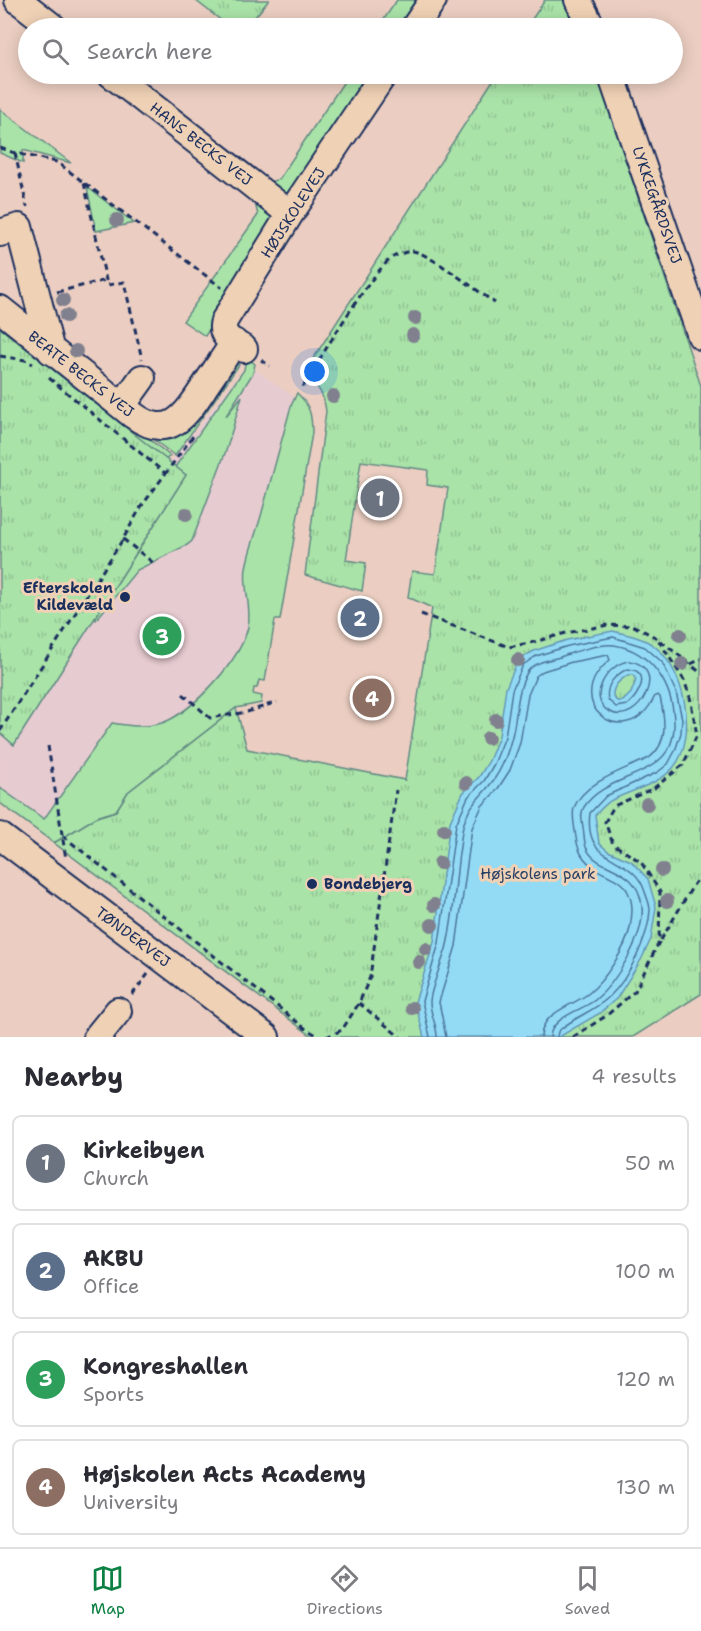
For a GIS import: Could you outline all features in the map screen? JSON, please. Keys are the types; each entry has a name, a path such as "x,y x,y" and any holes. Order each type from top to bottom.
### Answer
{"street":[{"path":"18,0 41,18"},
{"path":"421,18 433,0"},
{"path":"578,0 587,18"},
{"name":"HANS BECKS VEJ","path":"124,84 291,214"},
{"name":"HØJSKOLEVEJ","path":"239,345 225,334 223,326 291,214 377,84"},
{"name":"LYKKEGÅRDSVEJ","path":"614,84 701,336"},
{"path":"10,230 38,296 46,361"},
{"name":"BEATE BECKS VEJ","path":"0,309 46,361 122,406 149,425 174,424 188,412 239,345"},
{"path":"122,406 142,378"},
{"name":"TØNDERVEJ","path":"0,836 266,1037"},
{"path":"102,1035 118,1011"}],"path":[{"path":"0,148 57,162 238,300"},
{"path":"10,230 31,224 15,153"},
{"path":"84,182 106,280 108,285 123,282 142,356 142,378"},
{"path":"303,387 348,314 378,273 394,256 413,251 466,282 495,303"},
{"path":"38,296 106,280"},
{"path":"0,356 46,361"},
{"path":"49,378 166,474"},
{"path":"0,731 123,539 141,507 193,436"},
{"path":"123,539 156,565"},
{"path":"421,614 509,647 608,625 634,626 657,638 701,673"},
{"path":"657,638 684,681 690,697 697,735 682,765 654,788 614,806 605,822 613,844 641,862 660,892 659,942"},
{"path":"691,664 701,659"},
{"path":"183,694 210,718 248,712 277,702"},
{"path":"48,746 71,890"},
{"path":"326,1037 342,1029 359,1003 370,977 396,790"},
{"path":"63,836 306,1029 320,1037"},
{"path":"573,1037 606,1016 635,991 659,942 701,875"},
{"path":"359,1003 400,1037"}],"shaded area":[{"name":"Efterskolen Kildevæld","path":"0,329 166,467 248,364 298,400 253,624 232,668 54,843 0,802"}],"green space":[{"path":"195,0 269,0 254,18 218,18"},
{"path":"397,0 422,0 410,18 385,18"},
{"path":"545,0 563,0 571,18 533,18"},
{"path":"342,84 367,84 290,197 282,197 270,188 270,182 279,179"},
{"name":"Højskolens park","path":"491,84 600,84 701,386 701,994 633,1037 313,1037 54,843 97,817 116,811 128,792 236,708 247,749 405,780 432,608 408,597 412,571 435,574 448,488 427,485 428,470 361,461 346,560 366,563 362,591 305,575 326,411 319,390 304,373"},
{"path":"0,109 71,163 23,150 23,163 0,153"},
{"path":"87,187 134,223 96,231"},
{"path":"255,203 275,218 275,227 205,336 183,321 258,215"},
{"path":"0,318 170,456 165,460 0,328"},
{"path":"0,328 186,475 14,745 0,733"},
{"path":"246,357 255,364 253,373 226,416 242,396 227,448 192,541 137,570 96,620 95,618 186,475 175,467 244,370"},
{"path":"233,360 239,365 175,456 141,430 157,433"},
{"path":"297,393 309,411 312,433 280,620 275,620 265,681 259,680 257,688 254,688 253,694 262,696 261,703 236,708 128,792 116,811 97,817 54,843 0,803 0,788 44,819 112,723 149,726 162,723 188,708 226,669 244,640 248,627 249,612 245,575 247,562 291,406"}],"water":[{"path":"613,631 644,640 661,652 671,665 679,682 684,700 686,738 673,768 660,779 610,801 595,815 599,843 608,851 631,861 648,879 656,907 651,939 641,960 617,998 600,1013 559,1037 424,1037 415,1002 434,942 450,822 463,793 479,777 489,761 499,736 506,688 518,660 534,651 567,640","holes":["628,675 633,675 636,680 631,693 623,701 617,701 613,697 615,687 619,681"]}],"place":[{"name":"Kirkeibyen","path":"380,498"},
{"name":"Efterskolen Kildevæld","path":"125,597"},
{"name":"AKBU","path":"360,618"},
{"name":"Kongreshallen","path":"162,636"},
{"name":"Højskolen Acts Academy","path":"372,698"},
{"name":"Bondebjerg","path":"312,884"}]}
